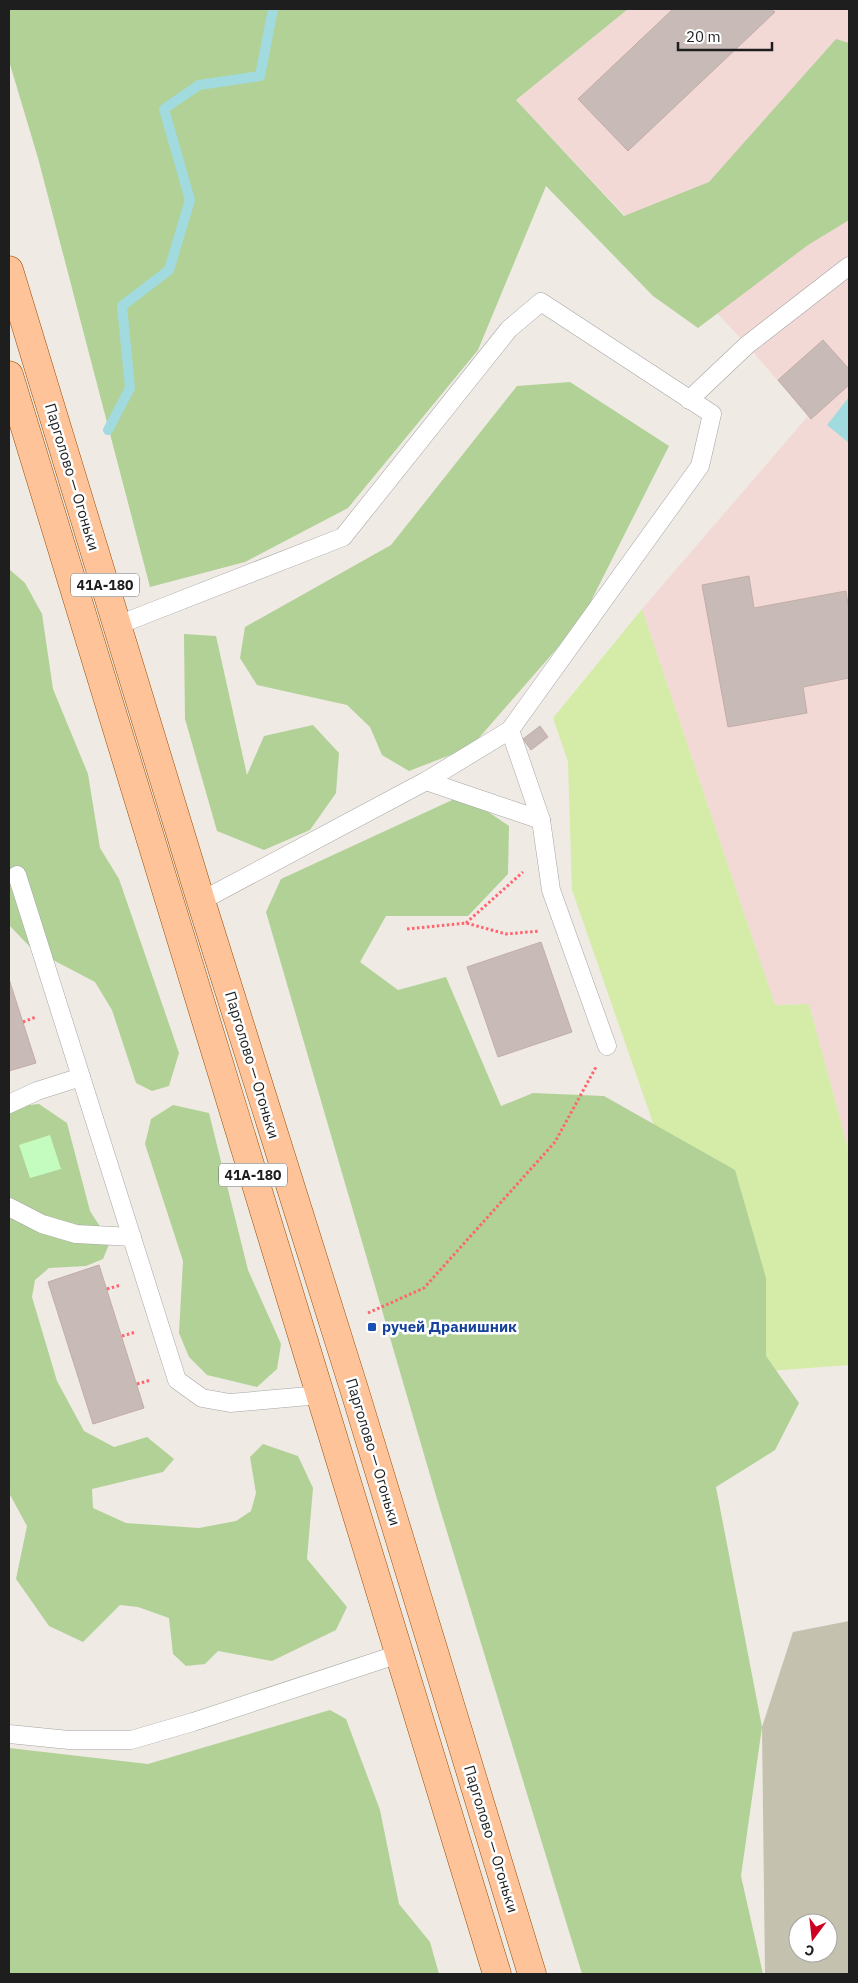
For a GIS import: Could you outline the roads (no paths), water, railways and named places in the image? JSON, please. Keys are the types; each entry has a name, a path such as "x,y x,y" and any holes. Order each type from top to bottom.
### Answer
{"main road":[{"name":"Парголово — Огоньки","path":"9,270 200,900 355,1392 532,1974"},
{"name":"Парголово — Огоньки","path":"9,375 497,1974"}],"lane":[{"path":"689,400 747,346 849,266"},
{"path":"118,625 343,537 510,330 541,302 712,414 700,466 510,730 426,781 200,900"},
{"path":"510,730 541,820 552,890 607,1046"},
{"path":"426,781 541,820"},
{"path":"17,875 177,1380 202,1398 230,1403 320,1395"},
{"path":"9,1104 81,1077"},
{"path":"9,1207 42,1224 76,1234 132,1238"},
{"path":"9,1734 69,1740 130,1740 193,1722 400,1654"}],"water":[{"path":"849,397 849,443 827,425"}],"waterway":[{"path":"108,430 130,388 122,306 169,270 190,200 164,109 199,85 260,76 273,9"}],"place":[{"name":"ручей Дранишник","path":"372,1327"}]}
